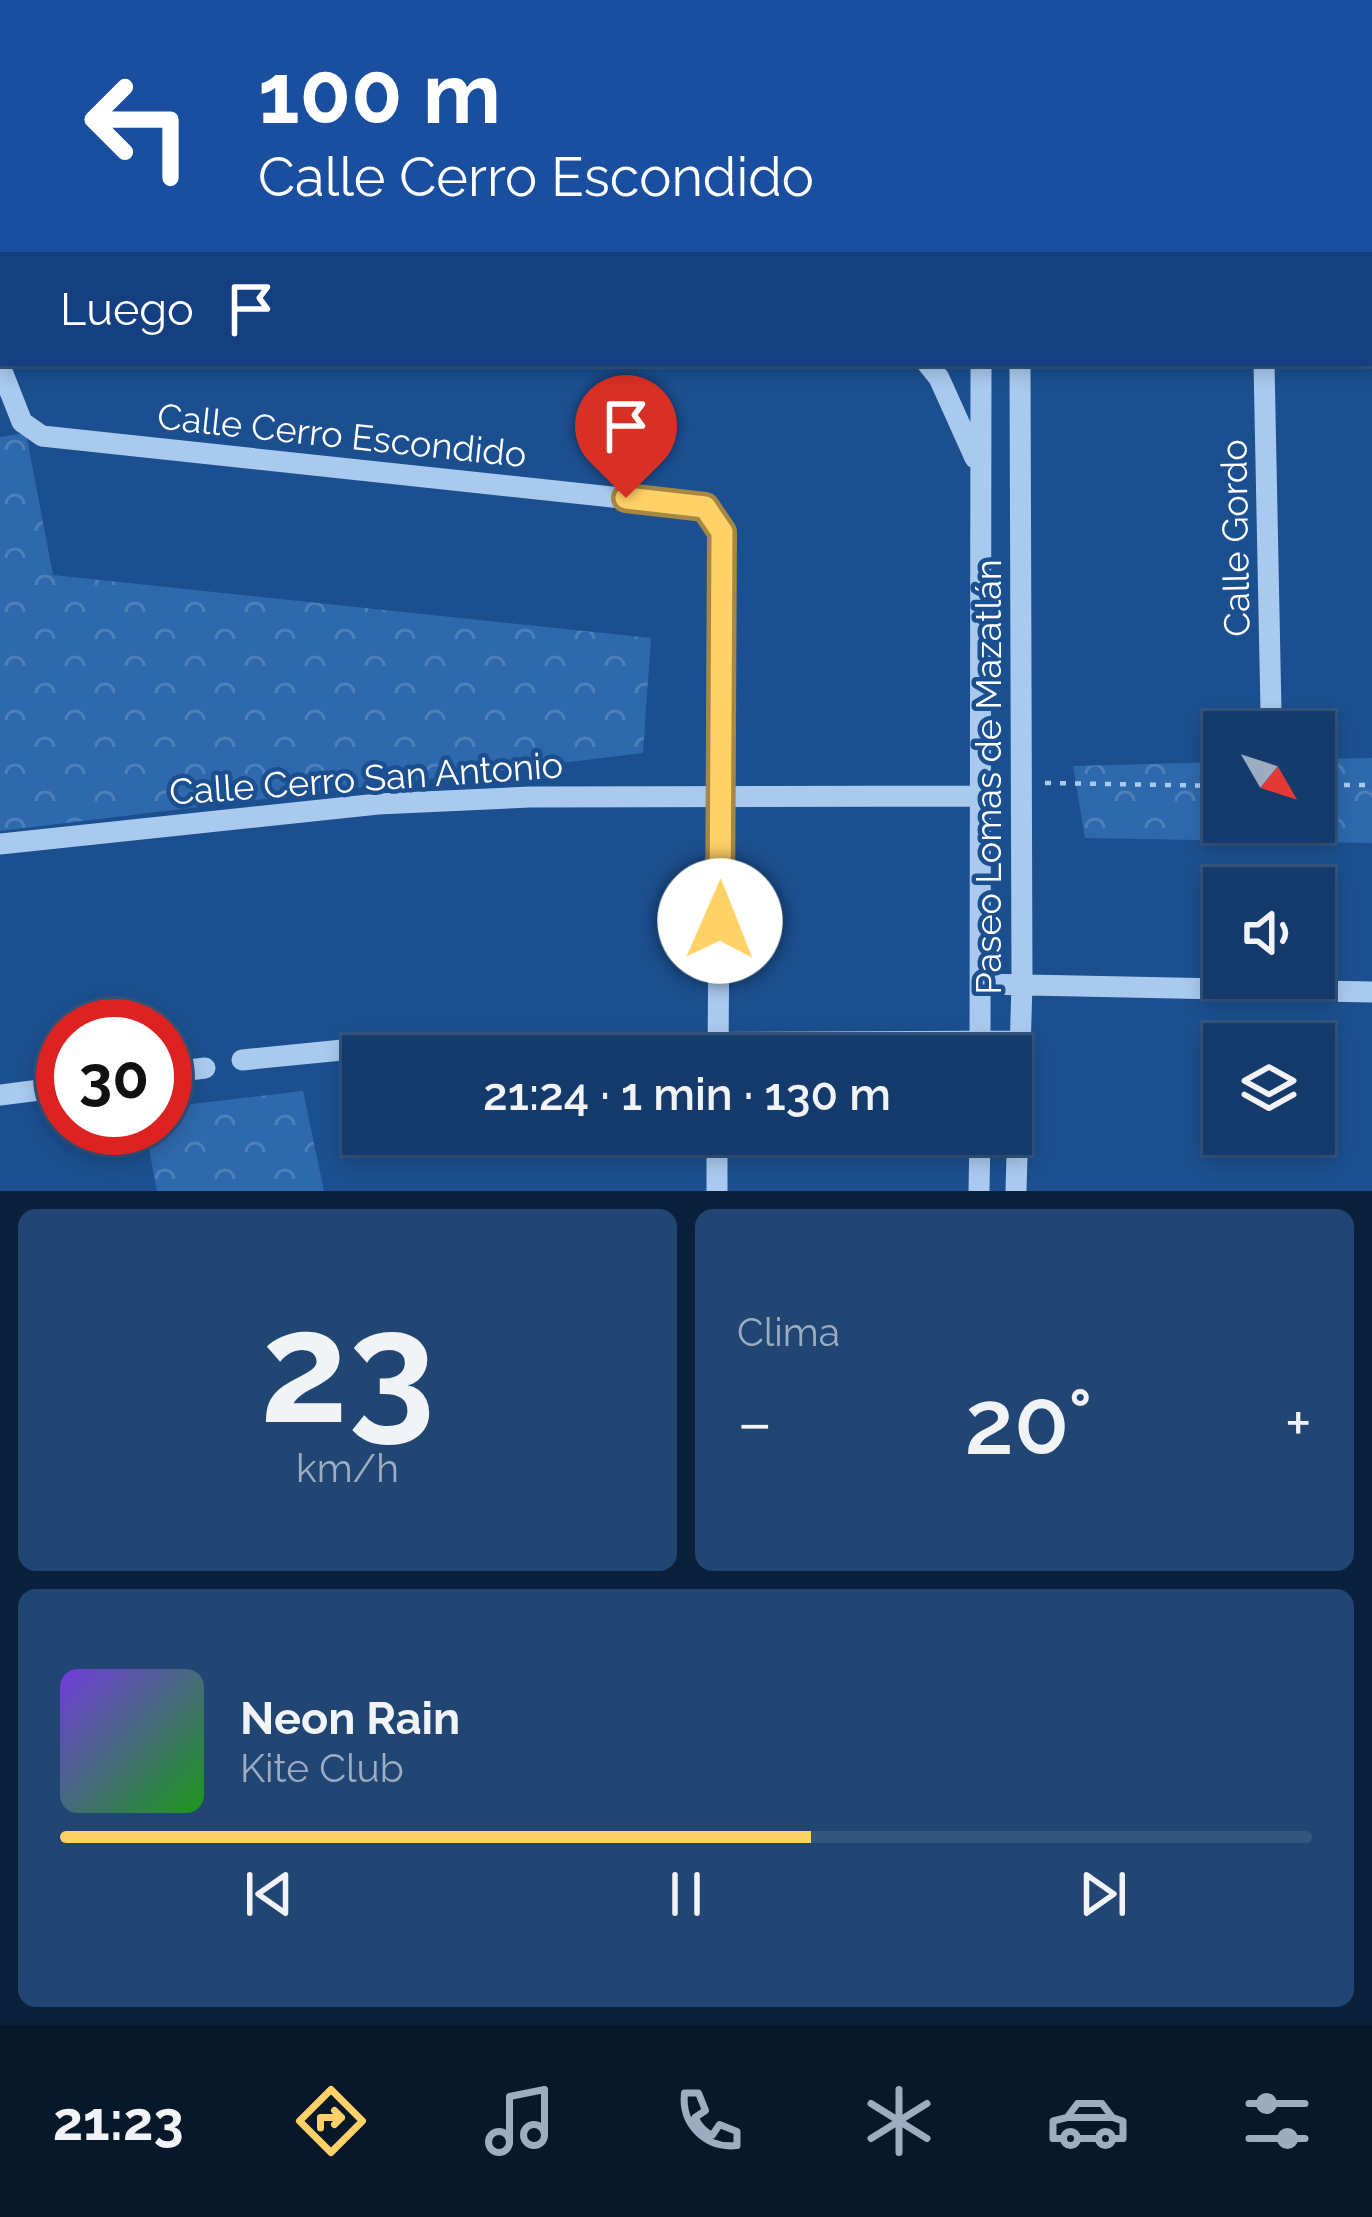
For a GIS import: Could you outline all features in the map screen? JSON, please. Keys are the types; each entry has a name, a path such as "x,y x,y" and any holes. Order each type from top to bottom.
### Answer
{"street":[{"name":"Calle Cerro Escondido","path":"0,366 22,422 42,436 705,507 722,532 729,795"},
{"path":"929,366 962,424 981,473"},
{"path":"980,1035 976,796 981,366"},
{"name":"Paseo Lomas de Mazatlán","path":"1020,366 1020,1035"},
{"name":"Calle Gordo","path":"1264,366 1271,711"},
{"path":"719,1035 729,795"},
{"name":"Calle Cerro San Antonio","path":"0,844 378,804 729,795 976,796"},
{"path":"980,984 1372,992"},
{"path":"242,1060 342,1050"},
{"path":"192,1070 205,1068"},
{"path":"0,1095 36,1090"},
{"path":"717,1155 717,1191"},
{"path":"979,1191 980,1155"},
{"name":"Paseo Lomas de Mazatlán","path":"1016,1191 1017,1155"}],"path":[{"path":"1021,782 1203,786"},
{"path":"1335,785 1372,785"}],"green space":[{"path":"26,433 53,575 651,638 643,753 0,831 0,437"},
{"path":"1372,758 1372,843 1335,842 1335,759"},
{"path":"1203,763 1203,840 1085,838 1073,766"},
{"path":"303,1091 324,1191 157,1191 150,1155 192,1155 192,1104"}],"route":[{"path":"626,498 705,507 722,532 720,921"}]}
